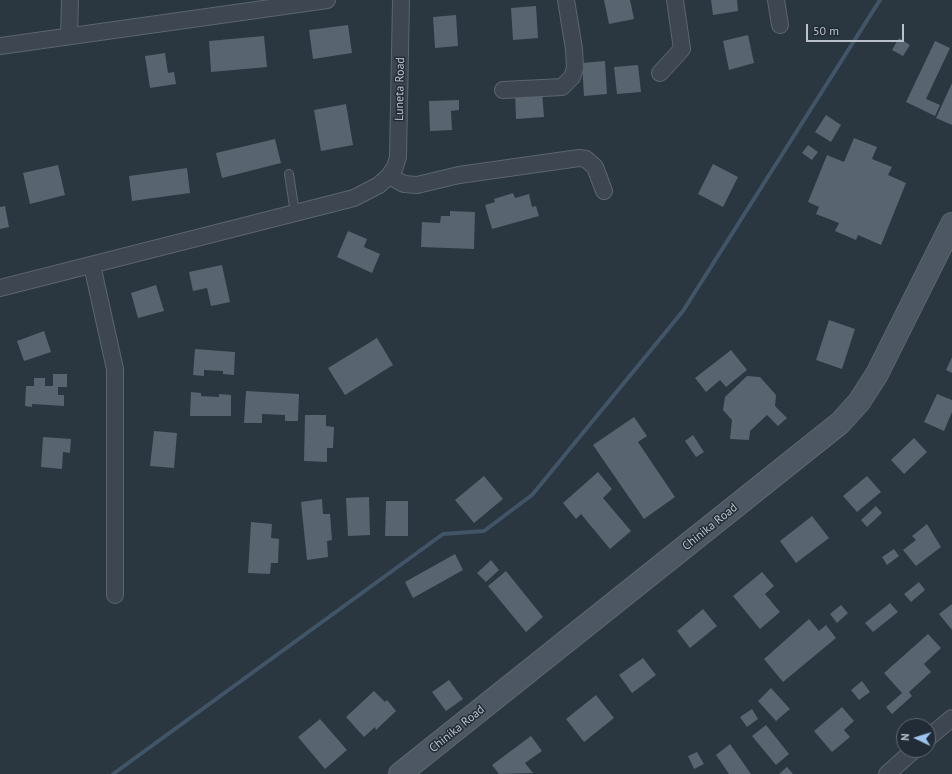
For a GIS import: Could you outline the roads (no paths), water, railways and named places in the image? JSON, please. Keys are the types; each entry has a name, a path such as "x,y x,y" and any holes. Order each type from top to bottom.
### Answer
{"main road":[{"name":"Chinika Road","path":"400,774 840,423 859,402 877,374 952,224"}],"street":[{"path":"70,0 70,36"},
{"path":"0,46 327,0"},
{"name":"Luneta Road","path":"389,176 395,167 400,145 401,0"},
{"path":"503,90 562,86 572,77 575,68 574,49 566,0"},
{"path":"660,74 682,49 675,0"},
{"path":"776,0 780,25"},
{"path":"0,288 296,213 366,193 389,176 404,184 417,185 459,175 579,158 586,159 595,167 604,191"},
{"path":"92,265 115,369 116,595"},
{"path":"936,731 952,718"},
{"path":"887,774 905,758"}],"lane":[{"path":"289,174 296,213"}],"waterway":[{"path":"113,774 443,534 484,531 532,495 683,311 880,0"}]}
